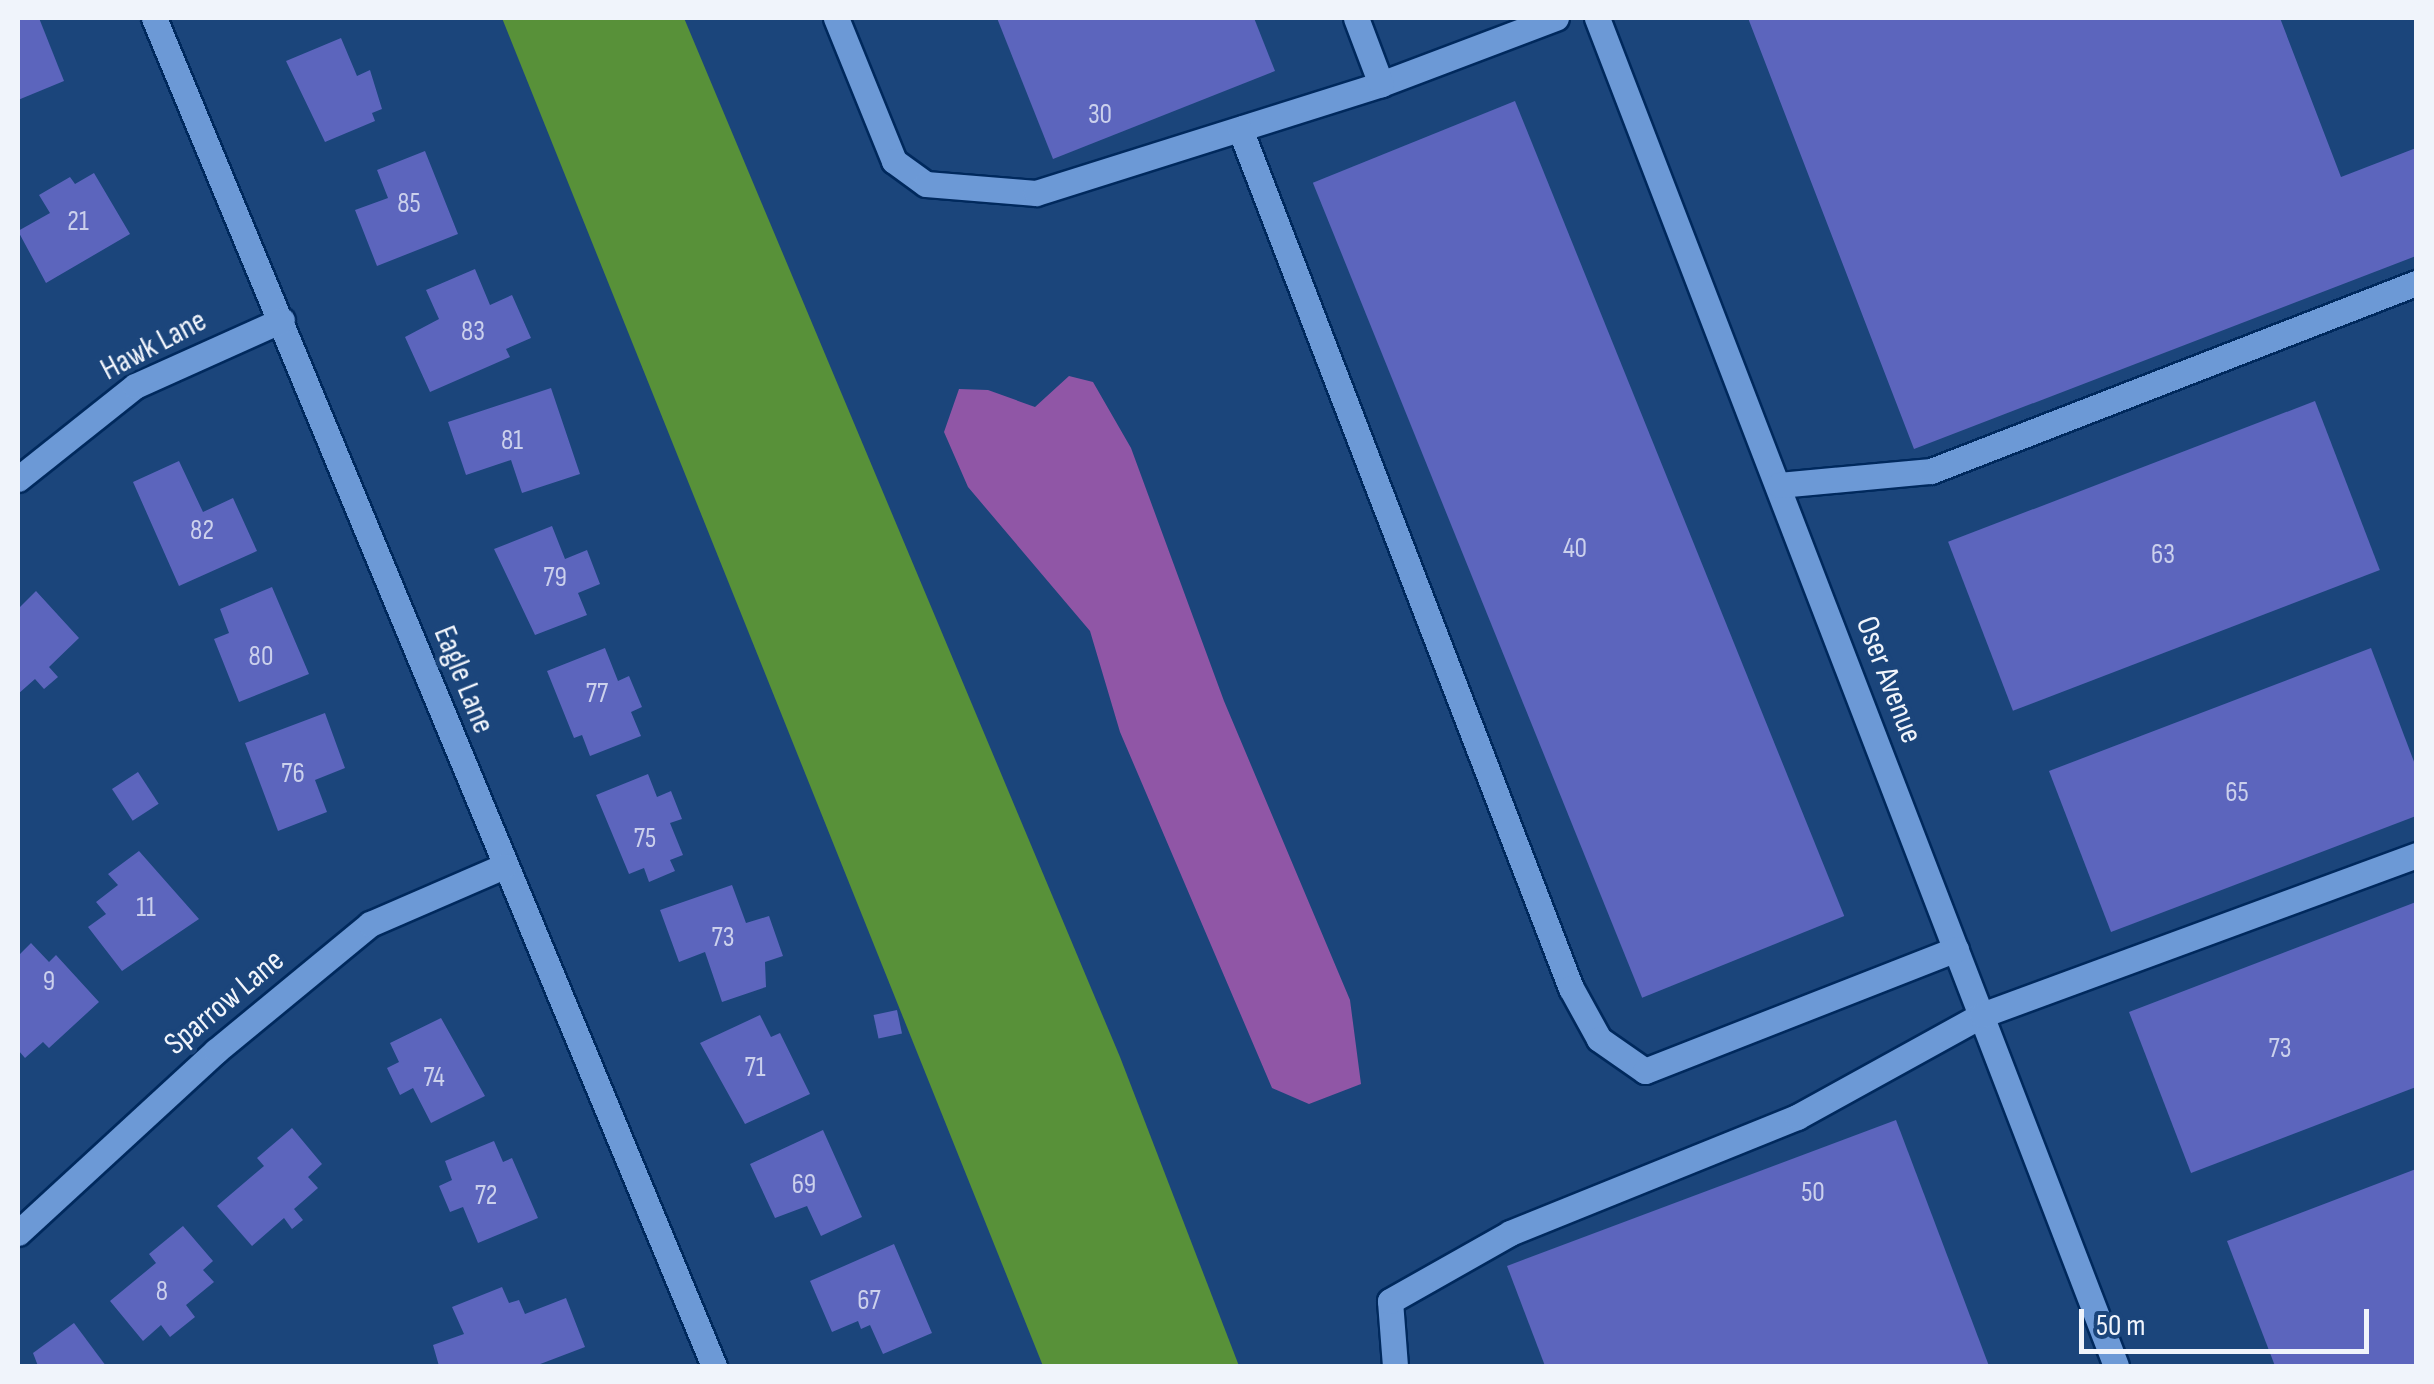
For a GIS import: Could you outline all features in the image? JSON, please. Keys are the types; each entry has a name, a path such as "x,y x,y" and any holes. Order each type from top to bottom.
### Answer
{"street":[{"name":"Eagle Lane","path":"154,18 714,1366"},
{"path":"836,18 894,161 926,184 1036,193 1381,84 1556,18"},
{"path":"1356,18 1381,84"},
{"name":"Oser Avenue","path":"1596,18 2116,1366"},
{"path":"1240,128 1570,988 1599,1039 1645,1071 1956,949"},
{"path":"1779,485 1931,471 2416,284"},
{"name":"Hawk Lane","path":"18,479 135,386 282,320"},
{"path":"1395,1366 1390,1301 1510,1233 1797,1117 1982,1015 2416,855"},
{"name":"Sparrow Lane","path":"18,1233 216,1051 370,924 504,866"}],"green space":[{"path":"502,18 684,18 1120,1057 1239,1366 1043,1366"}],"shaded area":[{"path":"1069,376 1093,382 1131,448 1224,701 1350,1000 1361,1084 1309,1104 1272,1088 1120,732 1090,631 968,487 944,432 959,389 988,390 1035,407"}],"building":[{"path":"18,18 39,18 64,81 18,100"},
{"path":"997,18 1254,18 1275,71 1053,159"},
{"path":"1748,18 2280,18 2341,177 2416,148 2416,256 1914,449"},
{"path":"341,38 357,76 370,70 382,109 372,113 375,121 325,142 286,61"},
{"path":"1515,101 1844,916 1642,998 1313,183"},
{"path":"425,151 458,234 377,266 355,210 388,198 377,170"},
{"path":"94,173 130,234 46,283 18,231 50,213 39,195 70,177 75,184"},
{"path":"475,269 490,305 512,295 531,338 506,349 510,357 430,392 405,337 439,319 426,290"},
{"path":"551,388 580,474 522,493 511,460 466,475 448,422"},
{"path":"2315,401 2380,570 2013,711 1948,542"},
{"path":"179,461 203,512 233,498 257,551 179,586 133,482"},
{"path":"552,526 565,559 587,550 600,584 578,593 587,615 535,635 494,549"},
{"path":"272,587 309,674 239,702 214,639 229,633 220,609"},
{"path":"36,591 79,638 49,667 58,677 44,689 35,679 18,694 18,609"},
{"path":"605,648 618,681 629,676 642,707 631,712 641,736 590,756 582,735 574,738 547,671"},
{"path":"2371,648 2416,767 2416,816 2111,932 2049,771"},
{"path":"325,713 345,768 315,780 327,812 278,831 245,743"},
{"path":"138,772 159,804 133,821 112,789"},
{"path":"648,774 657,797 671,791 682,819 670,823 683,855 670,860 675,871 649,882 644,868 629,874 596,795"},
{"path":"139,851 199,919 122,971 88,927 106,914 96,902 118,885 108,874"},
{"path":"732,885 746,923 769,916 783,956 765,962 766,987 722,1002 705,952 679,962 660,910"},
{"path":"2416,902 2416,1087 2191,1173 2129,1012"},
{"path":"31,943 49,962 56,955 99,1002 49,1048 43,1042 25,1058 18,1050 18,956"},
{"path":"897,1010 902,1033 879,1038 874,1015"},
{"path":"760,1015 771,1037 780,1033 810,1094 745,1124 700,1043"},
{"path":"441,1018 485,1096 431,1123 413,1088 400,1095 387,1068 399,1062 390,1043"},
{"path":"1896,1120 1989,1366 1545,1366 1507,1266"},
{"path":"292,1128 322,1164 308,1177 318,1188 294,1209 303,1220 292,1229 284,1218 252,1246 217,1206 264,1166 257,1158"},
{"path":"823,1130 862,1217 821,1236 807,1206 775,1218 750,1164"},
{"path":"494,1141 503,1162 512,1158 538,1218 478,1243 463,1207 450,1212 439,1186 452,1180 445,1161"},
{"path":"2416,1169 2416,1366 2275,1366 2227,1241"},
{"path":"183,1226 213,1261 203,1270 214,1282 186,1305 195,1317 170,1337 161,1325 143,1341 110,1301 156,1263 149,1254"},
{"path":"894,1244 932,1333 883,1354 870,1325 861,1329 858,1321 832,1332 810,1281"},
{"path":"502,1287 509,1303 519,1300 525,1314 566,1298 585,1347 535,1366 439,1366 433,1345 464,1334 452,1307"},
{"path":"74,1323 106,1366 38,1366 33,1353"}]}
